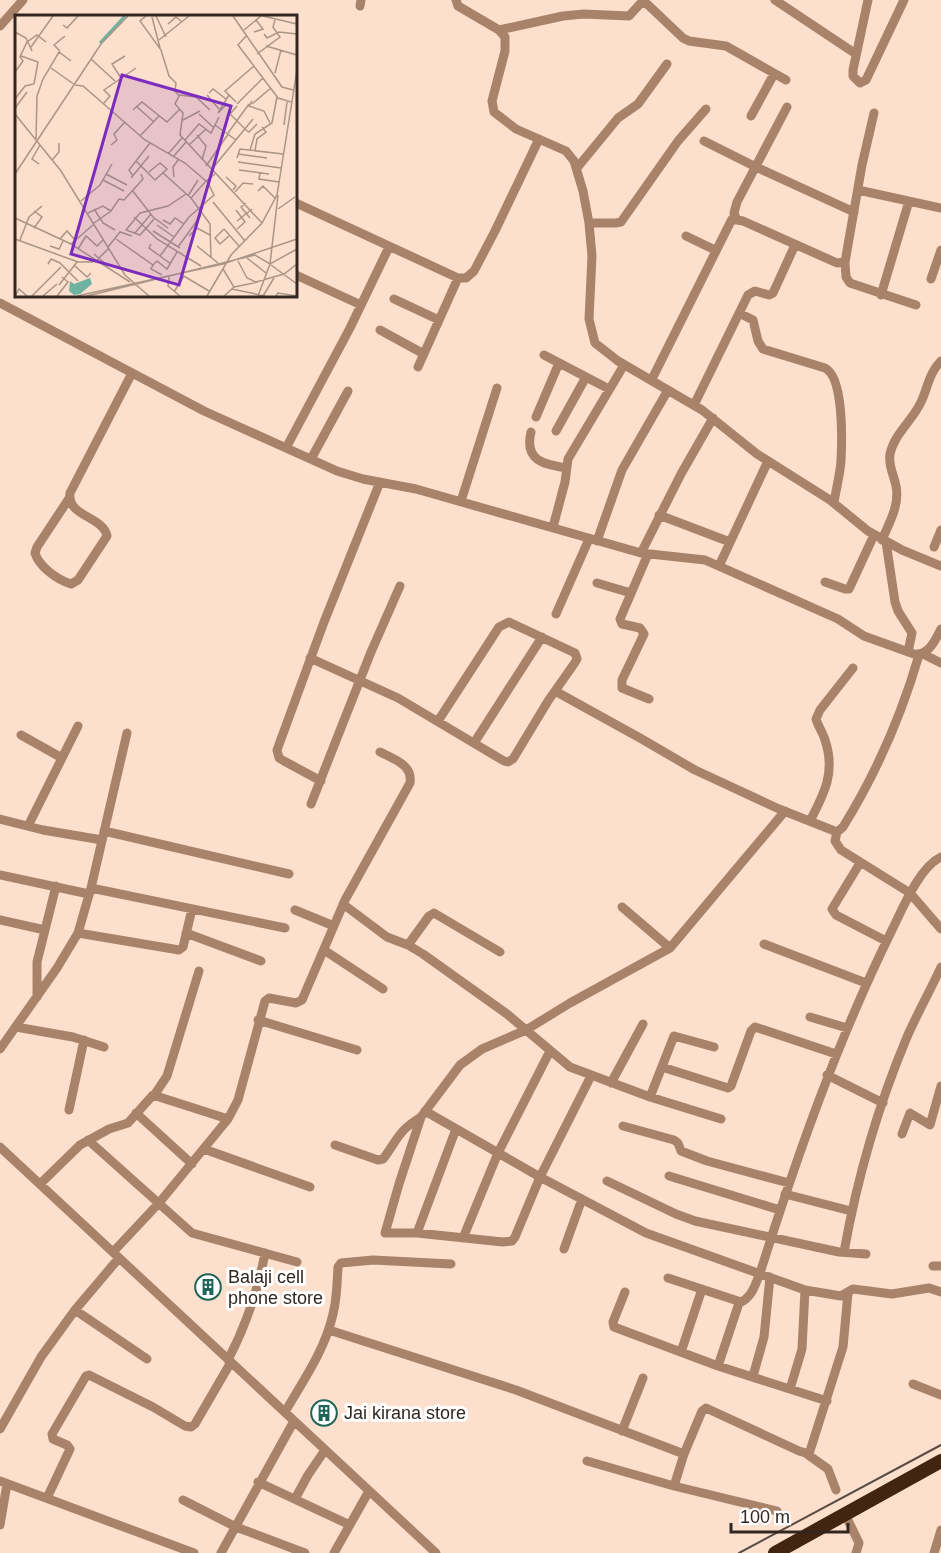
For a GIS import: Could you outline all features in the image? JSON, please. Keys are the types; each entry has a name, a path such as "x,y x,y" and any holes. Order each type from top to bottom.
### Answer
{"highway":[{"path":"774,1553 940,1463"}],"street":[{"path":"0,26 23,0"},
{"path":"456,0 458,6 463,10 500,30 506,37 507,44 492,109 516,129 566,151 577,168 592,256 588,311 592,337 600,348 622,369 652,379 694,405 768,461 834,503 881,539 941,566"},
{"path":"775,0 856,54"},
{"path":"868,0 853,76 862,83 866,80 904,0"},
{"path":"500,30 563,16 584,14 629,16 640,4 646,3 688,41 726,46 786,80"},
{"path":"577,168 618,118 638,104 668,64"},
{"path":"751,116 774,74"},
{"path":"787,107 737,202 734,213 736,218 795,245 837,263 844,263"},
{"path":"588,223 621,222 678,141 706,109"},
{"path":"874,113 844,263 848,281 881,295 916,305"},
{"path":"297,202 458,278 466,278 474,271 539,139"},
{"path":"704,141 854,212"},
{"path":"858,190 941,208"},
{"path":"881,295 909,201"},
{"path":"652,379 729,221 736,218"},
{"path":"686,236 715,250"},
{"path":"694,405 750,292 769,295 773,293 795,245"},
{"path":"286,448 389,247"},
{"path":"931,279 941,250"},
{"path":"297,274 361,305"},
{"path":"418,367 458,278"},
{"path":"394,299 439,320"},
{"path":"0,303 204,411 337,471 416,489 645,553 666,557 695,558 719,566 838,619 872,640 921,654 941,663"},
{"path":"740,313 753,320 763,349 825,368 834,377 840,408 841,438 841,461 834,503"},
{"path":"381,330 424,354"},
{"path":"544,355 609,389"},
{"path":"825,582 849,589 881,539 894,511 897,497 890,453 898,436 920,404 933,371 941,361"},
{"path":"536,417 559,363"},
{"path":"553,528 565,482 566,468 574,448 622,369"},
{"path":"70,497 69,501 74,508 103,528 107,536 78,580 72,584 39,563 35,553 70,497 132,374"},
{"path":"556,431 586,377"},
{"path":"461,501 497,388"},
{"path":"556,614 593,540 622,470 668,390"},
{"path":"310,459 348,391"},
{"path":"649,699 624,690 622,686 622,680 644,634 642,629 622,624 620,620 659,515 713,418"},
{"path":"531,432 530,446 536,459 547,465 566,468"},
{"path":"719,566 768,461"},
{"path":"321,781 279,758 277,750 310,658 380,482"},
{"path":"659,515 730,542"},
{"path":"934,547 941,530"},
{"path":"881,539 896,607 912,633 908,652"},
{"path":"597,583 631,593"},
{"path":"311,804 400,586"},
{"path":"310,658 398,698 504,761 511,761 577,656 573,651 509,622 502,625 438,721"},
{"path":"941,629 933,644 921,654 879,765 843,827 837,832 836,845 860,863 910,893 941,928"},
{"path":"474,743 542,637"},
{"path":"810,821 826,790 829,779 827,748 816,719 820,710 853,668"},
{"path":"555,691 680,763 784,811 837,832"},
{"path":"28,826 78,726"},
{"path":"0,1049 57,968 78,933 127,733"},
{"path":"21,735 62,758"},
{"path":"0,1429 31,1373 75,1310 116,1255 228,1119 238,1100 265,1001 269,998 301,1002 343,904 410,783 410,775 406,767 380,752"},
{"path":"591,1076 540,1177 516,1237 512,1241 417,1233 386,1233 385,1230 423,1114 460,1065 468,1057 499,1040 526,1030 670,948 784,811"},
{"path":"0,819 28,826 103,836 289,874"},
{"path":"668,1278 741,1302 750,1295 760,1273 827,1075 866,983 910,893 931,863 941,857"},
{"path":"860,863 832,909 836,915 886,942"},
{"path":"0,875 285,928"},
{"path":"37,997 36,968 56,886"},
{"path":"343,904 387,937 408,945 526,1030 570,1067 650,1097 721,1119"},
{"path":"622,907 670,948"},
{"path":"78,933 178,950 183,947 192,909"},
{"path":"295,910 334,926"},
{"path":"408,945 429,916 434,913 500,952"},
{"path":"0,920 45,930"},
{"path":"186,933 261,961"},
{"path":"764,944 866,983"},
{"path":"324,950 384,989"},
{"path":"844,1252 851,1210 883,1103 908,1036 941,967"},
{"path":"40,1184 80,1145 109,1128 127,1124 151,1096 155,1095 167,1076 199,971"},
{"path":"810,1017 847,1028"},
{"path":"258,1020 357,1050"},
{"path":"611,1083 643,1024"},
{"path":"16,1027 84,1040 104,1047"},
{"path":"662,1067 728,1088 731,1086 751,1031 755,1027 836,1054"},
{"path":"650,1097 674,1036 714,1047"},
{"path":"69,1110 84,1040"},
{"path":"463,1238 498,1153 550,1051"},
{"path":"827,1075 883,1103"},
{"path":"902,1134 910,1113 930,1125 941,1086"},
{"path":"155,1095 228,1119"},
{"path":"136,1113 192,1164"},
{"path":"423,1114 456,1129 540,1177 659,1239 805,1290 841,1296 854,1289 892,1294 925,1288 941,1292"},
{"path":"335,1145 381,1160 385,1158 405,1126 423,1114"},
{"path":"623,1126 674,1140 681,1151 707,1161 789,1183"},
{"path":"417,1233 456,1129"},
{"path":"88,1140 192,1233 297,1262"},
{"path":"0,1146 436,1553"},
{"path":"204,1149 310,1187"},
{"path":"669,1176 780,1210"},
{"path":"607,1181 695,1221 771,1238 866,1254"},
{"path":"785,1194 851,1210"},
{"path":"564,1249 582,1199"},
{"path":"47,1498 70,1449 53,1438 52,1434 86,1376 127,1394 185,1426 191,1427 195,1424 246,1325 254,1302 265,1253"},
{"path":"285,1412 316,1359 329,1330 335,1305 338,1267 341,1263 373,1260 451,1264"},
{"path":"753,1376 764,1337 770,1277"},
{"path":"681,1352 702,1289"},
{"path":"790,1389 802,1350 805,1290"},
{"path":"625,1292 613,1326 718,1366 827,1401"},
{"path":"807,1454 827,1401 845,1338 848,1293"},
{"path":"718,1366 741,1302"},
{"path":"75,1310 147,1359"},
{"path":"329,1330 516,1390 684,1454"},
{"path":"622,1431 643,1378"},
{"path":"913,1384 941,1395"},
{"path":"674,1486 684,1454 702,1411 706,1408 807,1454 828,1469 836,1490"},
{"path":"220,1553 294,1421"},
{"path":"295,1499 325,1450"},
{"path":"587,1461 674,1486 777,1511"},
{"path":"0,1525 3,1482 194,1553"},
{"path":"258,1482 350,1525"},
{"path":"334,1553 369,1491"},
{"path":"183,1500 236,1527 305,1553"},
{"path":"845,1514 859,1543 856,1553"},
{"path":"934,1553 941,1530"}],"railway":[{"path":"739,1553 941,1445"}],"place":[{"name":"Balaji cell phone store","path":"208,1287"},
{"name":"Jai kirana store","path":"324,1413"}]}
